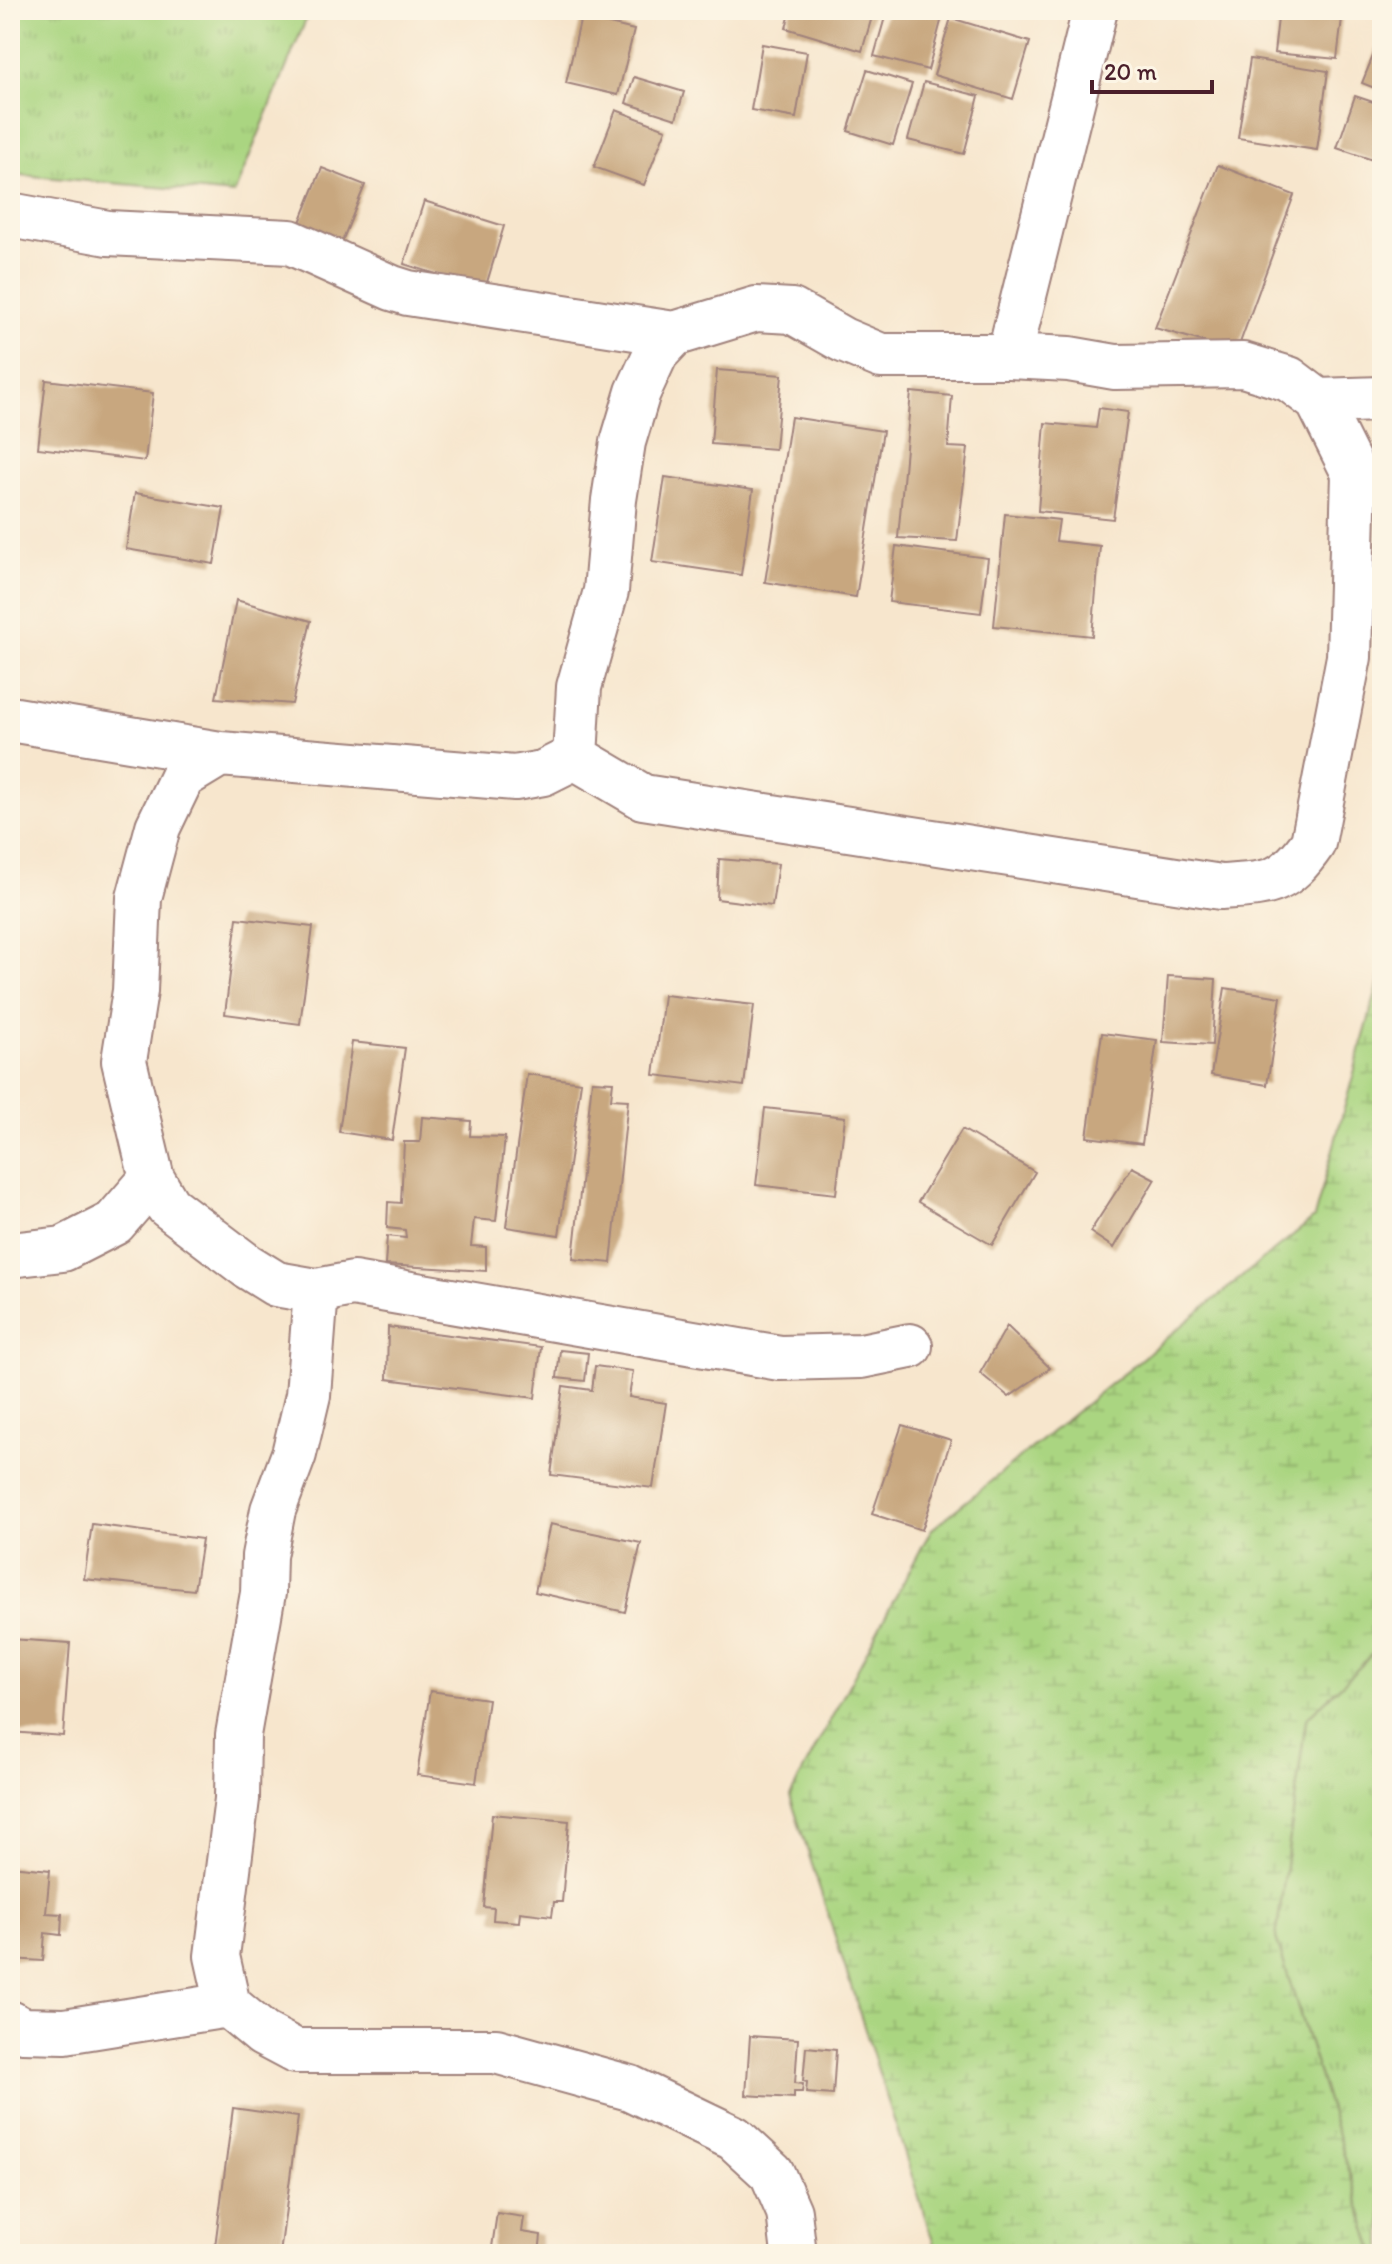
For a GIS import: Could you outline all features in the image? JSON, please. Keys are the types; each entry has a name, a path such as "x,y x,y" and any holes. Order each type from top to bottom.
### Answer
{"street":[{"path":"1009,356 1095,10"},
{"path":"10,215 108,233 290,242 408,293 674,334 756,309 792,311 843,340 881,356 1009,356 1069,359 1115,367 1243,365 1289,379 1318,401 1354,473 1349,657 1313,843 1296,867 1268,884 1221,887 643,797 575,757"},
{"path":"575,757 579,687 606,591 623,442 638,392 656,353 674,334"},
{"path":"1318,401 1382,399"},
{"path":"10,719 220,754 515,778 543,773 575,757"},
{"path":"220,754 182,777 158,827 139,898 135,991 124,1061 152,1179 168,1206 276,1284 316,1291 353,1284 780,1358 861,1356 910,1346"},
{"path":"10,1255 63,1249 114,1223 152,1179"},
{"path":"316,1291 308,1395 294,1454 273,1510 264,1556 263,1593 238,1735 237,1799 217,1956 228,2005 263,2034 295,2051 496,2051 630,2088 734,2138 772,2173 789,2212 794,2254"},
{"path":"14,2039 228,2005"}],"green space":[{"path":"10,10 310,10 234,194 10,174"},
{"path":"1382,971 1382,1645 1306,1719 1276,1938 1375,2254 937,2254 790,1796 931,1530 1314,1218"},
{"path":"1382,1645 1382,2254 1375,2254 1276,1938 1306,1719"}],"building":[{"path":"791,10 874,10 862,51 786,28"},
{"path":"887,10 944,10 928,70 874,56"},
{"path":"1279,10 1343,10 1337,59 1274,53"},
{"path":"581,17 634,30 618,95 566,83"},
{"path":"951,18 1030,42 1013,99 934,75"},
{"path":"1382,34 1382,91 1362,83"},
{"path":"762,44 807,52 796,118 751,110"},
{"path":"1250,59 1328,71 1317,150 1238,138"},
{"path":"867,70 912,84 893,145 848,131"},
{"path":"634,77 684,92 676,119 626,103"},
{"path":"924,82 979,96 964,154 908,140"},
{"path":"1355,96 1382,105 1382,163 1337,148"},
{"path":"616,110 666,129 644,185 594,167"},
{"path":"1218,165 1294,195 1237,351 1155,328"},
{"path":"322,168 365,185 339,249 296,232"},
{"path":"424,201 504,226 485,289 404,264"},
{"path":"717,370 782,375 775,449 711,444"},
{"path":"46,380 153,393 145,461 38,448"},
{"path":"911,392 952,396 948,447 968,448 957,541 898,538"},
{"path":"1099,408 1128,412 1113,519 1038,511 1045,423 1096,428"},
{"path":"791,417 883,431 856,597 765,582"},
{"path":"665,477 753,490 741,575 652,562"},
{"path":"135,493 224,508 214,564 126,549"},
{"path":"1005,514 1059,520 1056,541 1100,546 1092,636 994,626"},
{"path":"896,546 988,558 981,613 889,602"},
{"path":"236,600 311,621 292,704 216,698"},
{"path":"719,859 778,864 772,906 717,899"},
{"path":"237,918 313,927 300,1024 225,1014"},
{"path":"1168,976 1216,979 1212,1045 1163,1042"},
{"path":"1225,988 1281,997 1267,1085 1211,1075"},
{"path":"664,995 754,1005 744,1086 654,1075"},
{"path":"1102,1033 1157,1040 1142,1144 1087,1137"},
{"path":"352,1042 405,1048 392,1140 339,1132"},
{"path":"527,1074 581,1082 559,1235 506,1227"},
{"path":"592,1081 613,1082 611,1099 628,1100 611,1263 573,1259"},
{"path":"765,1108 845,1117 836,1194 756,1185"},
{"path":"422,1117 471,1121 470,1136 505,1137 496,1221 474,1219 471,1246 486,1247 486,1271 385,1265 387,1236 406,1238 405,1230 387,1228 388,1202 401,1203 404,1142 420,1142"},
{"path":"962,1129 1035,1172 992,1245 918,1202"},
{"path":"1132,1167 1155,1179 1114,1248 1090,1232"},
{"path":"1007,1326 1050,1368 1009,1397 980,1373"},
{"path":"388,1327 541,1347 535,1398 387,1379"},
{"path":"560,1350 588,1353 585,1381 557,1378"},
{"path":"595,1366 633,1371 629,1397 666,1403 653,1488 551,1475 563,1386 592,1390"},
{"path":"902,1425 951,1440 922,1530 872,1514"},
{"path":"92,1524 202,1539 194,1590 84,1579"},
{"path":"550,1524 641,1543 625,1612 535,1592"},
{"path":"10,1639 70,1643 63,1736 10,1732"},
{"path":"430,1691 488,1699 476,1783 417,1775"},
{"path":"492,1814 569,1821 562,1902 554,1902 552,1916 520,1912 519,1922 493,1920 494,1908 484,1907"},
{"path":"10,1866 50,1870 46,1913 62,1914 61,1935 45,1933 43,1961 10,1959"},
{"path":"750,2036 798,2039 795,2083 803,2084 802,2092 794,2092 794,2098 746,2095"},
{"path":"806,2047 836,2050 833,2095 806,2093 807,2082 803,2081"},
{"path":"233,2108 298,2117 280,2254 214,2254"},
{"path":"497,2213 524,2217 522,2232 541,2235 539,2254 491,2254"}]}
